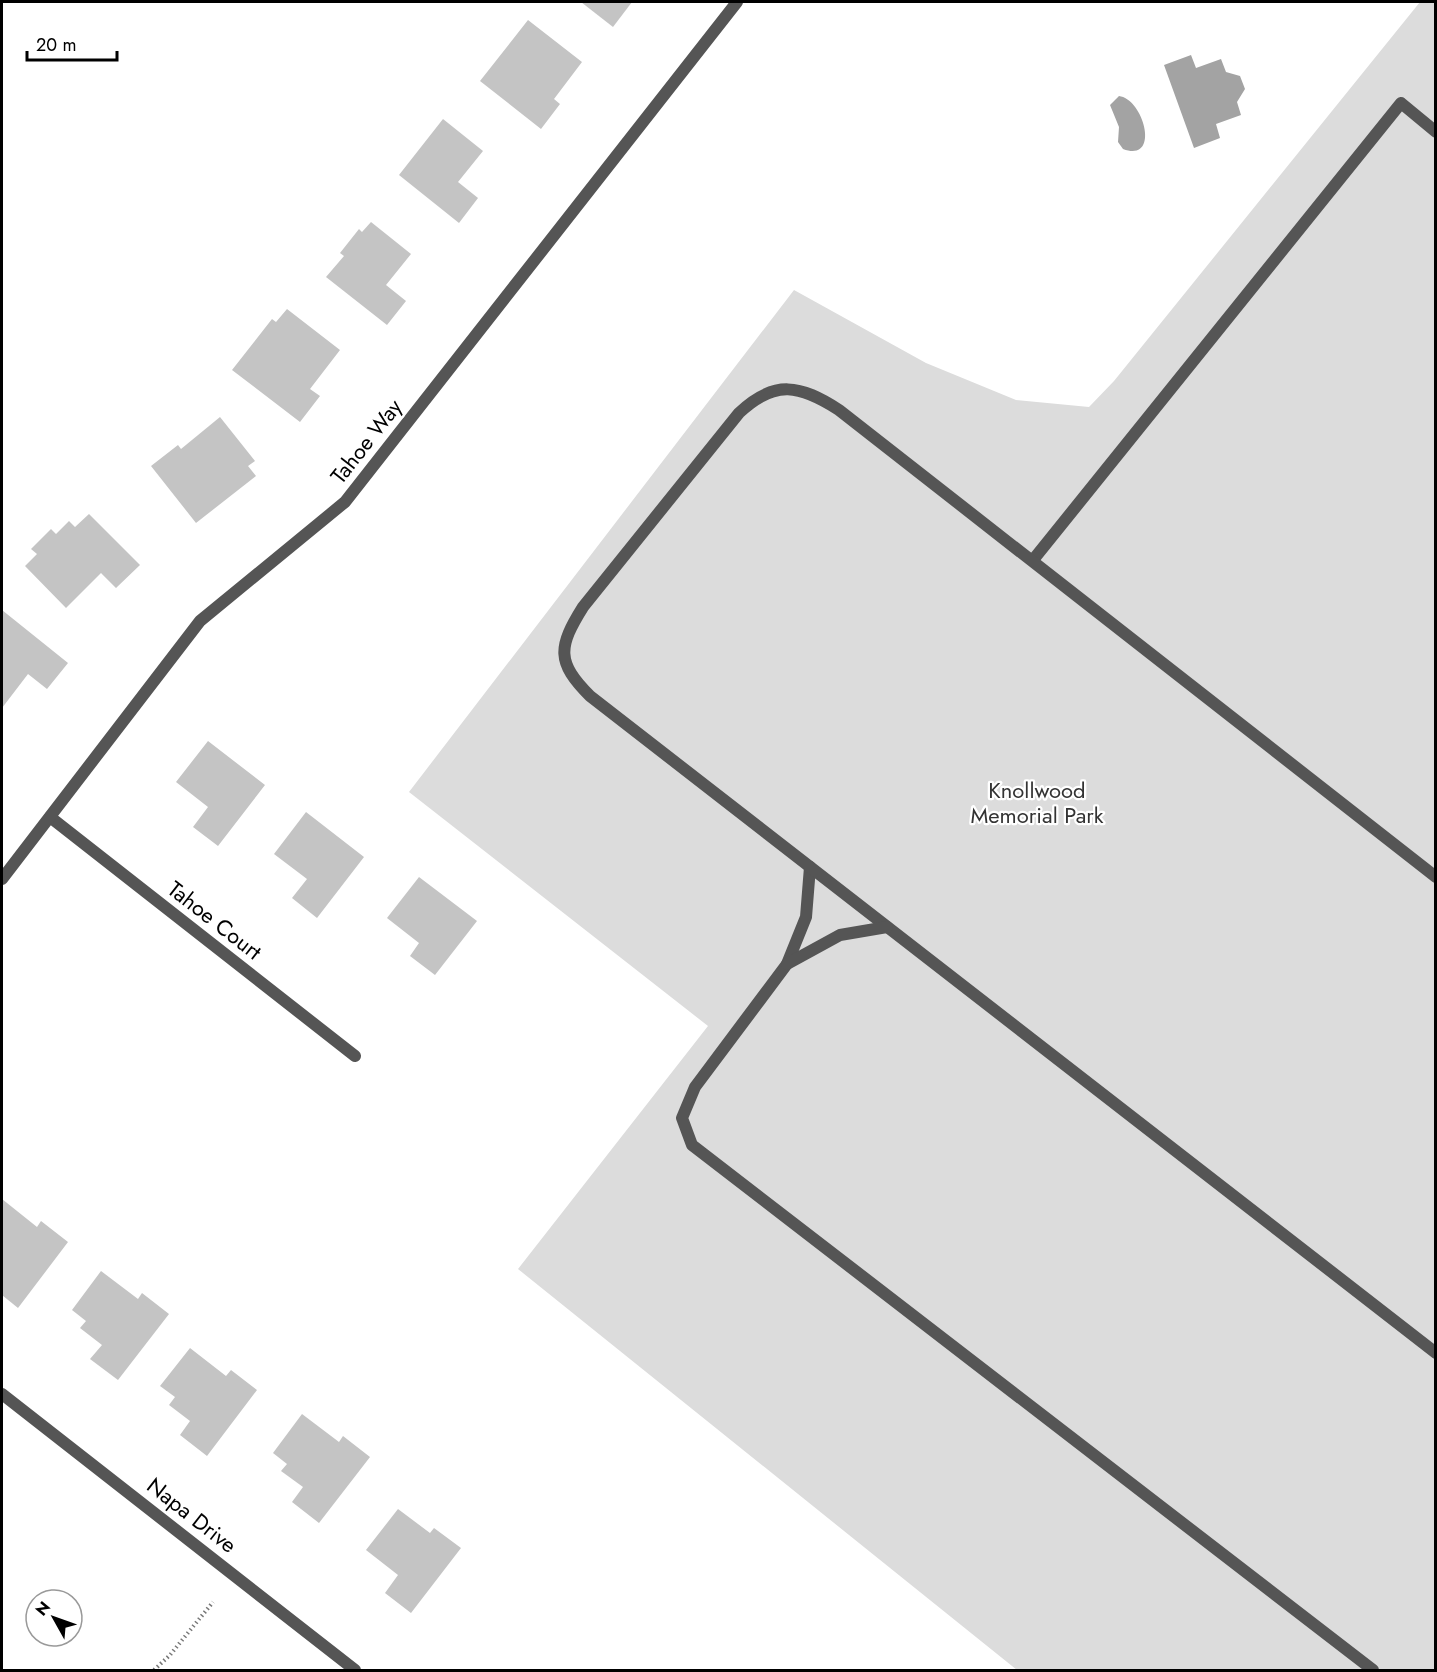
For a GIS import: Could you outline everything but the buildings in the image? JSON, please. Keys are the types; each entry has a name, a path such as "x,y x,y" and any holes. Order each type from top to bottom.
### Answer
{"street":[{"name":"Tahoe Way","path":"2,879 200,621 345,502 737,2"},
{"path":"1033,560 1401,103 1436,132"},
{"path":"1436,877 839,410 819,397 791,387 755,398 739,413 583,607 563,642 564,661 573,679 590,696 1436,1353"},
{"name":"Tahoe Court","path":"50,817 355,1056"},
{"path":"810,867 806,917 787,964 695,1087 682,1118 692,1145 1373,1671"},
{"path":"787,964 840,935 887,927"},
{"name":"Napa Drive","path":"2,1394 355,1671"}],"path":[{"path":"154,1671 213,1602"}],"green space":[{"name":"Knollwood Memorial Park","path":"1420,2 1435,2 1435,1670 1017,1670 518,1269 708,1026 409,792 794,290 926,363 1016,400 1089,407 1114,381"}],"shaded area":[{"path":"1191,55 1196,68 1221,59 1226,72 1240,76 1245,89 1237,102 1241,115 1216,124 1220,138 1194,148 1164,65"},
{"path":"1119,96 1128,100 1136,108 1145,129 1142,147 1135,151 1123,149 1118,142 1119,127 1110,105"}]}
